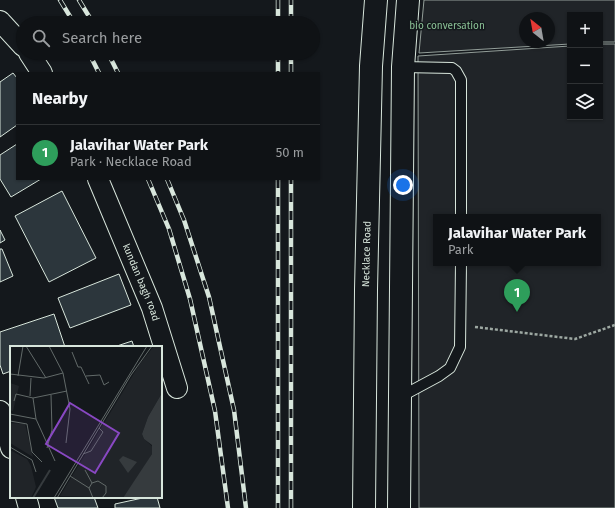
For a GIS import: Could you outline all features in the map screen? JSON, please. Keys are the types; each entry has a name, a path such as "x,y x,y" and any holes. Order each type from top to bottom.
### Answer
{"main road":[{"name":"Necklace Road","path":"364,508 366,290 371,81 376,0"},
{"path":"399,508 403,67 408,0"},
{"path":"365,447 399,446"}],"street":[{"path":"0,21 16,38"},
{"path":"34,60 41,72"},
{"name":"kundan bagh road","path":"98,180 152,308 177,388"},
{"path":"0,411 10,445"},
{"path":"26,498 29,508"}],"lane":[{"path":"403,67 452,68 461,80 461,214"},
{"path":"400,397 439,376 450,368 460,347 461,266"}],"path":[{"path":"460,325 575,339 615,325"}],"green space":[{"name":"bio conversation","path":"424,0 615,0 615,42 603,42 603,12 567,12 567,44 555,45 555,12 519,12 519,47 419,53"},
{"path":"603,44 615,44 615,508 419,508 418,56 567,46 567,120 603,120"}],"building":[{"path":"13,73 16,77 16,126 0,137 0,82"},
{"path":"16,145 16,180 39,180 11,197 0,179 0,155"},
{"path":"62,191 96,258 49,282 15,216"},
{"path":"0,230 5,240 0,243"},
{"path":"0,249 2,249 13,276 0,282"},
{"path":"119,274 131,305 70,328 58,298"},
{"path":"54,314 65,346 10,346 10,371 3,374 0,365 0,332"},
{"path":"132,341 134,346 117,346"},
{"path":"54,498 94,498 98,508 58,508"},
{"path":"142,498 157,498 160,508 115,508 115,504"}],"railway":[{"path":"60,0 70,16"},
{"path":"79,0 89,16"},
{"path":"278,0 278,16"},
{"path":"291,0 291,16"},
{"path":"92,60 98,72"},
{"path":"112,60 118,72"},
{"path":"278,60 278,72"},
{"path":"291,60 291,72"},
{"path":"148,180 169,229 190,299 215,411 228,508"},
{"path":"167,180 184,220 209,297 234,410 246,508"},
{"path":"278,180 278,508"},
{"path":"291,180 291,508"}],"place":[{"name":"Jalavihar Water Park","path":"517,312"}]}
